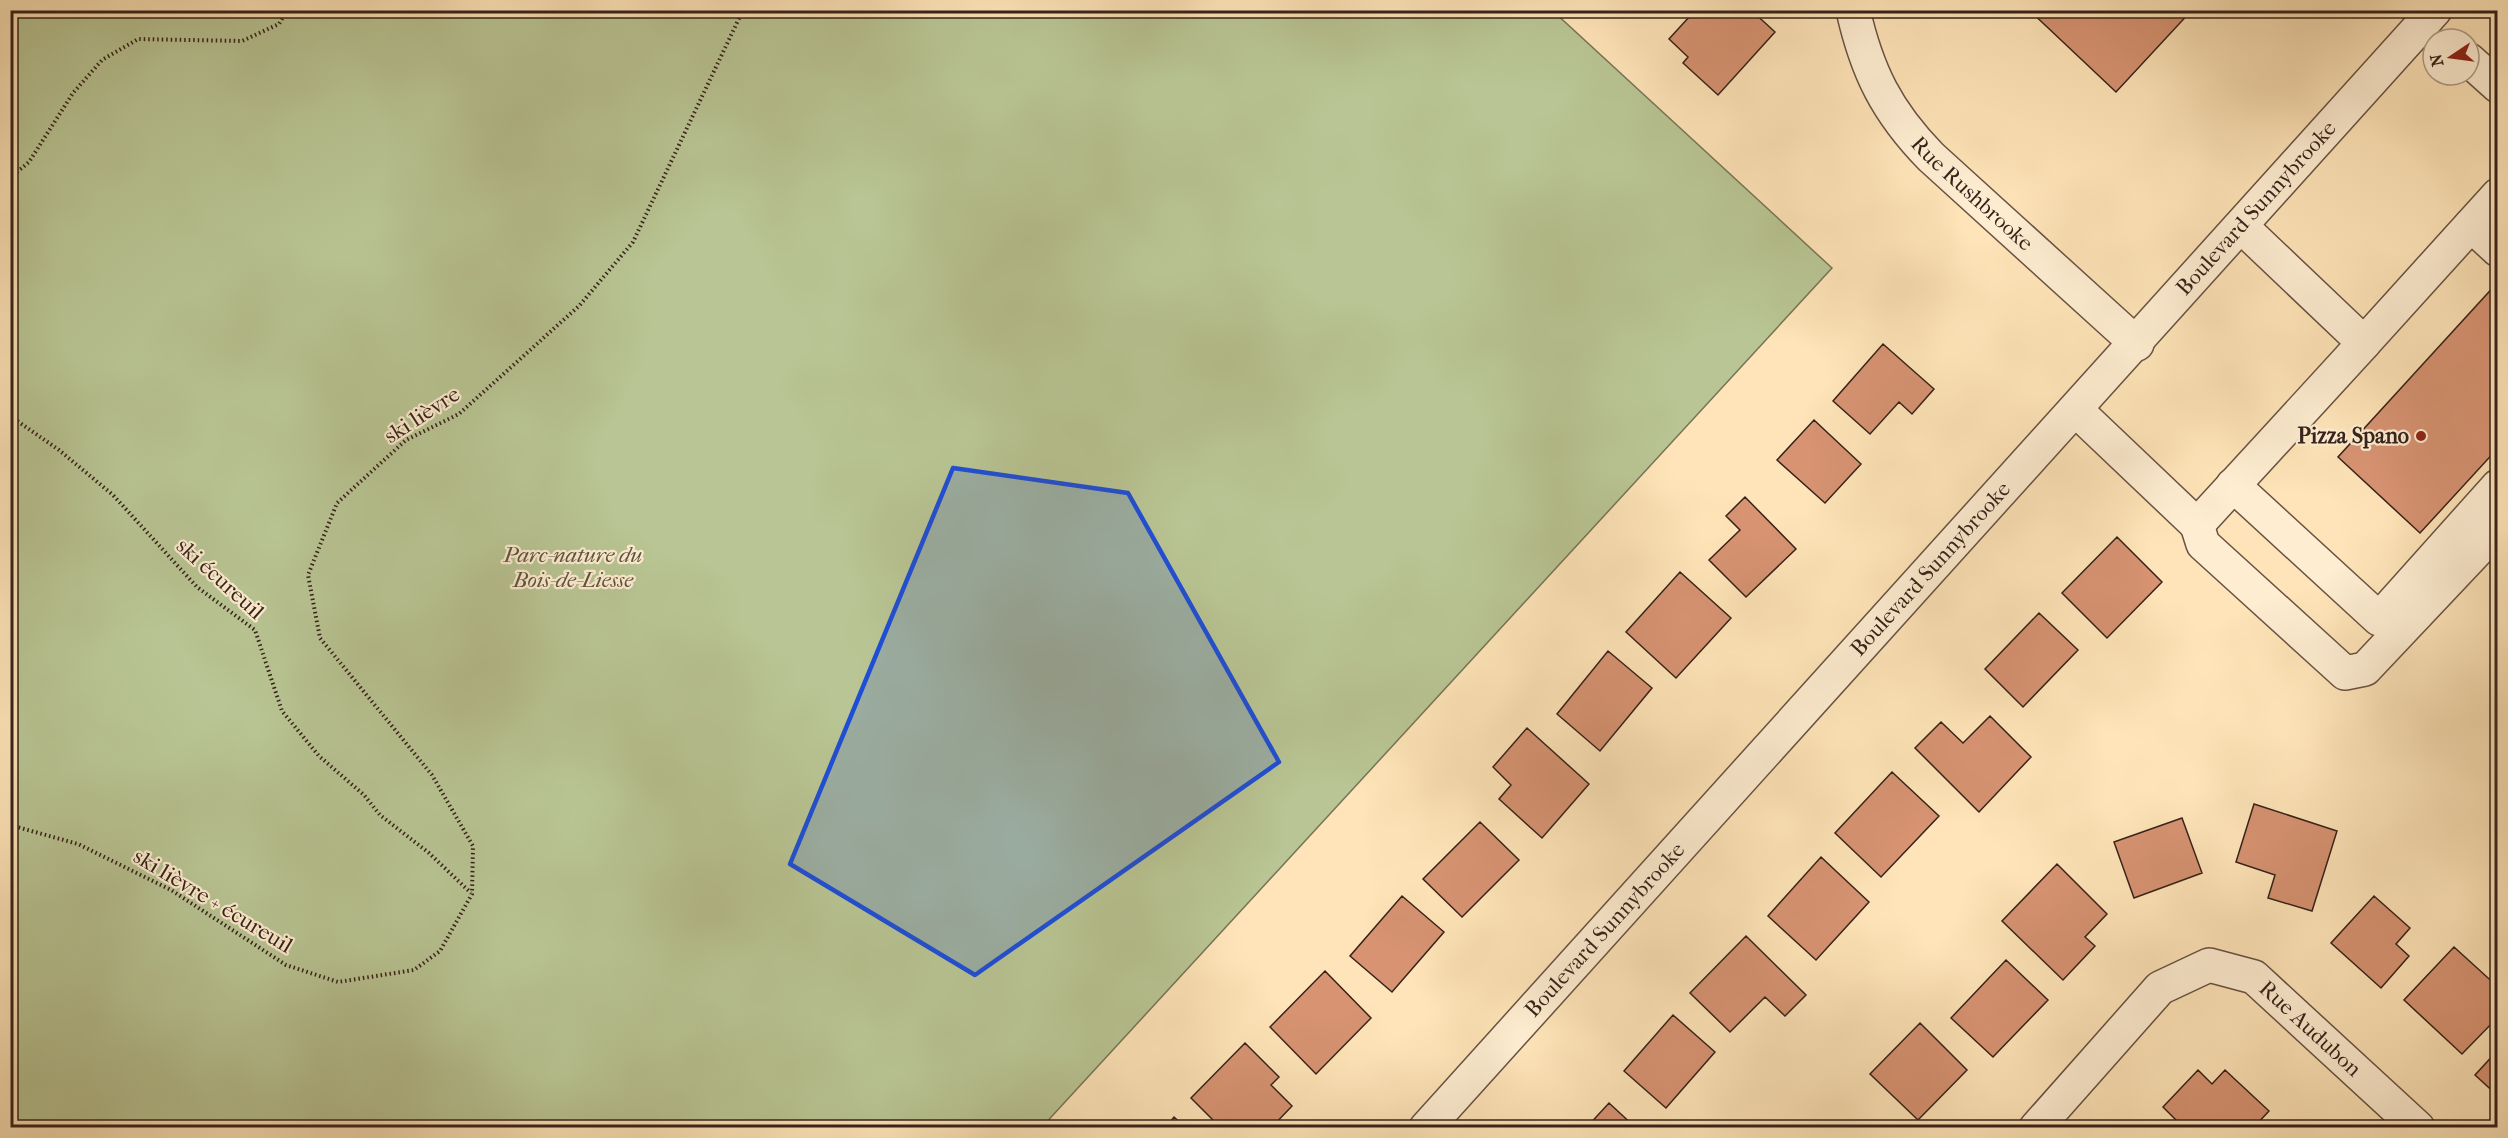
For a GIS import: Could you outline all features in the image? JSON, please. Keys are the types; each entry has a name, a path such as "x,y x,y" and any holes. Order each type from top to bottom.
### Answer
{"street":[{"name":"Rue Rushbrooke","path":"1852,10 1859,40 1880,92 1907,132 1931,157 2137,344"},
{"name":"Boulevard Sunnybrooke","path":"1426,1128 2431,20"},
{"path":"2481,71 2498,86"},
{"path":"2487,213 2498,250"},
{"path":"2197,525 2487,213"},
{"path":"2242,226 2364,343"},
{"path":"2076,411 2197,525 2203,544 2345,673 2365,669 2498,528"},
{"path":"2233,485 2379,619 2498,486"},
{"name":"Rue Audubon","path":"2036,1128 2160,988 2209,965 2254,977 2418,1128"}],"path":[{"path":"10,178 29,162 73,93 102,60 138,39 242,41 279,24 287,10"},
{"name":"ski lièvre","path":"472,894 473,846 432,775 320,638 308,575 337,502 406,440 459,414 579,306 633,242 743,10"},
{"name":"ski écureuil","path":"10,416 59,450 113,495 197,587 255,630 282,711 319,756 364,795 380,815 429,853 472,894"},
{"name":"ski lièvre + écureuil","path":"10,825 78,844 171,890 286,965 338,982 414,970 440,951 472,894"}],"highlighted area":[{"path":"953,468 1128,493 1279,762 975,975 790,864"}],"green space":[{"name":"Parc-nature du Bois-de-Liesse","path":"10,11 1553,11 1832,268 1042,1127 11,1127"}],"building":[{"path":"1684,10 1751,10 1775,32 1718,95 1683,63 1688,57 1669,39 1690,16"},
{"path":"2029,10 2192,10 2116,92"},
{"path":"2498,282 2498,448 2420,533 2338,457"},
{"path":"1883,344 1934,389 1912,414 1899,402 1870,434 1833,401"},
{"path":"1814,420 1861,464 1825,503 1777,460"},
{"path":"1745,497 1796,549 1746,597 1709,560 1740,530 1726,516"},
{"path":"2117,537 2162,582 2107,638 2062,593"},
{"path":"1680,572 1731,618 1676,678 1626,632"},
{"path":"2039,613 2078,650 2023,707 1985,669"},
{"path":"1608,651 1652,688 1600,751 1557,714"},
{"path":"1990,716 2031,757 1979,812 1915,748 1941,722 1963,743"},
{"path":"1527,728 1589,784 1542,838 1499,799 1511,785 1493,767"},
{"path":"1892,772 1939,816 1881,877 1835,833"},
{"path":"2254,804 2337,831 2312,911 2268,898 2275,875 2236,862"},
{"path":"2182,818 2202,873 2134,898 2114,842"},
{"path":"1480,822 1519,860 1462,917 1423,879"},
{"path":"1821,857 1869,902 1816,960 1768,916"},
{"path":"2057,864 2107,914 2085,937 2095,946 2063,980 2002,921"},
{"path":"1402,896 1444,932 1392,992 1350,956"},
{"path":"2374,896 2410,928 2396,944 2409,956 2381,988 2331,943"},
{"path":"1746,936 1806,995 1785,1016 1765,997 1730,1032 1690,993"},
{"path":"2454,947 2498,987 2498,1017 2462,1054 2404,1000"},
{"path":"2006,960 2048,1000 1993,1057 1951,1018"},
{"path":"1325,971 1371,1018 1316,1074 1270,1027"},
{"path":"1673,1015 1715,1052 1666,1108 1624,1071"},
{"path":"1920,1023 1967,1070 1918,1120 1870,1074"},
{"path":"1245,1043 1279,1077 1271,1085 1292,1106 1271,1128 1221,1128 1191,1098"},
{"path":"2498,1050 2498,1096 2475,1075"},
{"path":"2198,1070 2212,1084 2225,1070 2269,1111 2253,1128 2184,1128 2163,1107"},
{"path":"1609,1103 1636,1128 1586,1128"},
{"path":"1174,1117 1186,1128 1165,1128"}],"place":[{"name":"Pizza Spano","path":"2421,436"}]}
